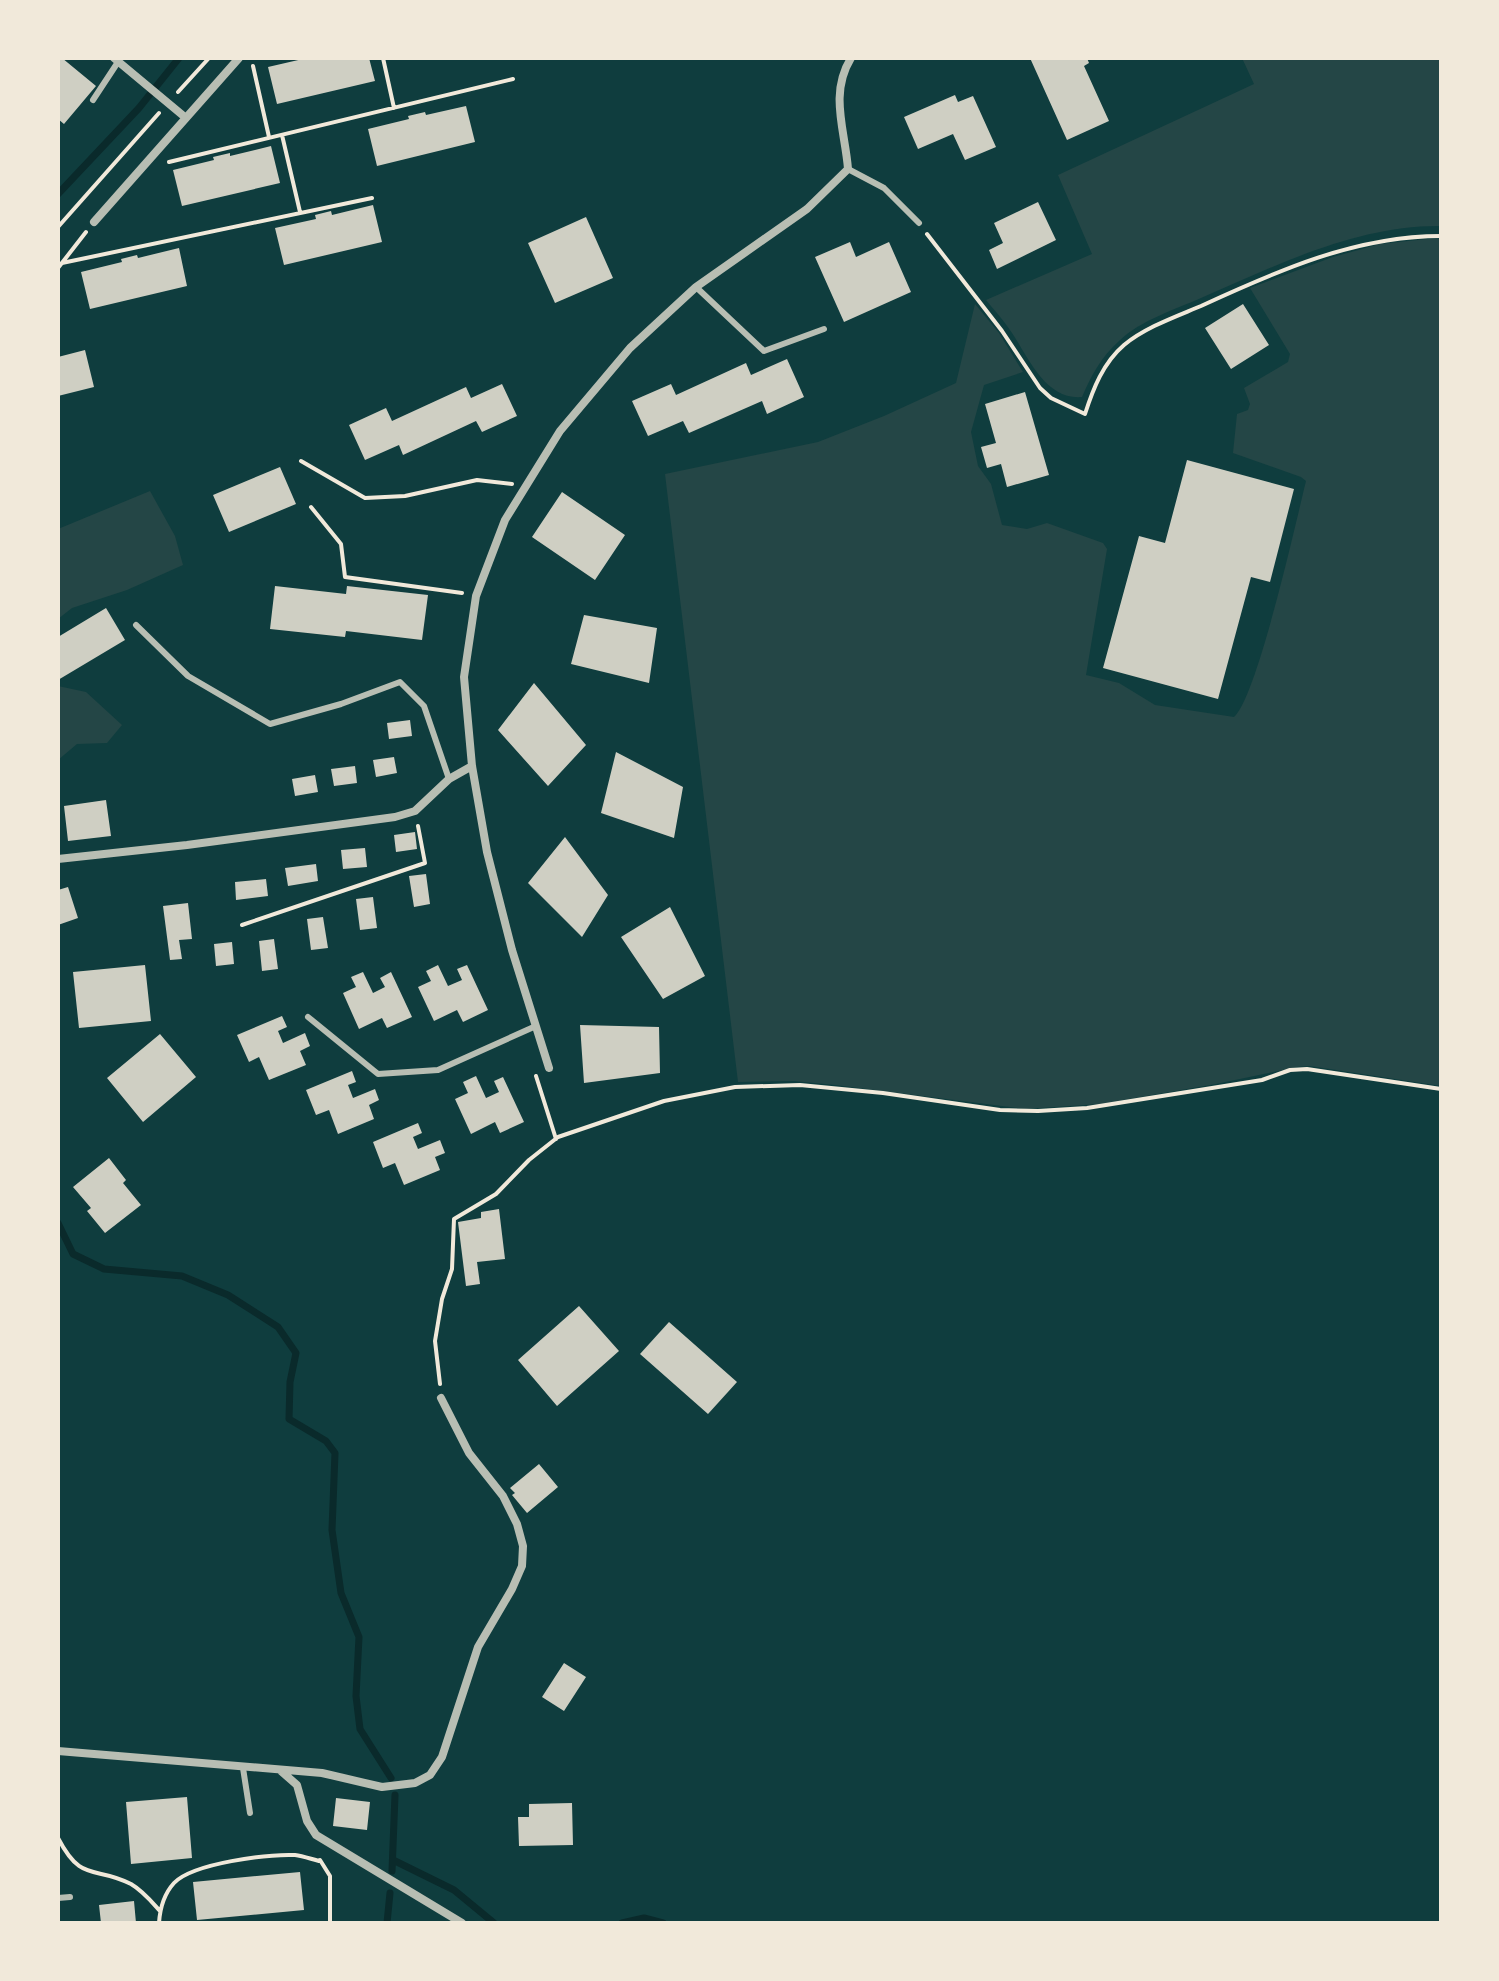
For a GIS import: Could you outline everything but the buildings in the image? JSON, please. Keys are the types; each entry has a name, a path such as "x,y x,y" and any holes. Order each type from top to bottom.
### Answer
{"street":[{"path":"94,222 239,58"},
{"path":"549,1068 512,950 487,852 472,766 464,677 476,596 505,520 526,485 560,431 630,348 696,287 807,209 848,169 838,116 840,86 851,58"},
{"path":"119,63 186,118"},
{"path":"58,859 395,817 415,811 449,779 472,766"},
{"path":"58,1751 322,1773 382,1787 404,1786 430,1775 442,1757 478,1647 522,1566 523,1546 517,1524 503,1496 469,1453 441,1398"},
{"path":"281,1771 297,1785 307,1821 316,1835 462,1923"}],"lane":[{"path":"93,100 119,63"},
{"path":"848,169 884,188 919,223"},
{"path":"696,287 764,351 824,329"},
{"path":"136,625 188,676 270,724 341,704 400,682 424,706 449,779"},
{"path":"308,1017 378,1074 438,1070 536,1026"},
{"path":"243,1768 250,1813"},
{"path":"58,1898 70,1897"}],"path":[{"path":"58,227 165,102 209,58"},
{"path":"252,58 269,137"},
{"path":"383,58 394,108"},
{"path":"168,162 513,79"},
{"path":"282,135 300,212"},
{"path":"62,263 372,198"},
{"path":"58,268 94,222"},
{"path":"919,223 1002,331 1040,388 1051,398 1085,414 1097,379 1123,346 1152,328 1277,272 1346,248 1411,236 1441,236"},
{"path":"301,461 365,498 405,496 477,480 526,485"},
{"path":"311,507 341,544 345,577 476,596"},
{"path":"242,925 425,863 415,811"},
{"path":"549,1068 535,1073 556,1139"},
{"path":"441,1398 435,1341 442,1299 452,1269 454,1219 496,1194 529,1160 556,1139 664,1101 735,1087 800,1085 1000,1110 1038,1111 1102,1106 1262,1080 1290,1070 1307,1069 1441,1089"},
{"path":"58,1838 80,1869 135,1886 160,1911"},
{"path":"319,1861 324,1850"},
{"path":"159,1923 165,1895 173,1884 196,1870 216,1864 296,1855 319,1861 330,1876 330,1923"}],"shaded area":[{"path":"1242,58 1441,58 1441,226 1379,232 1318,249 1169,311 1137,327 1113,347 1097,367 1082,397 1059,392 1049,386 1033,367 1008,326 986,300 1092,254 1058,175 1254,84"},
{"path":"1441,239 1441,1086 1310,1066 1100,1104 1025,1109 794,1081 738,1082 665,474 818,442 956,383 975,304 999,333 1023,372 984,385 971,432 978,466 991,484 1002,525 1027,529 1047,523 1103,543 1107,549 1086,675 1119,683 1155,705 1234,717 1254,677 1306,481 1233,453 1237,414 1248,410 1250,404 1244,388 1288,362 1290,354 1250,288 1333,257 1380,244"},
{"path":"150,491 175,536 183,565 127,590 72,608 58,619 58,529"},
{"path":"58,686 86,692 122,725 107,743 77,744 58,760"}],"waterway":[{"path":"58,194 139,108 179,58"},
{"path":"58,1223 73,1254 104,1269 182,1276 228,1295 278,1327 296,1353 290,1382 289,1419 326,1441 335,1453 332,1530 341,1593 359,1637 356,1696 360,1729 391,1778"},
{"path":"392,1871 395,1795"},
{"path":"393,1860 454,1890 494,1923"},
{"path":"387,1923 390,1893"},
{"path":"622,1923 644,1918 663,1923"}]}
